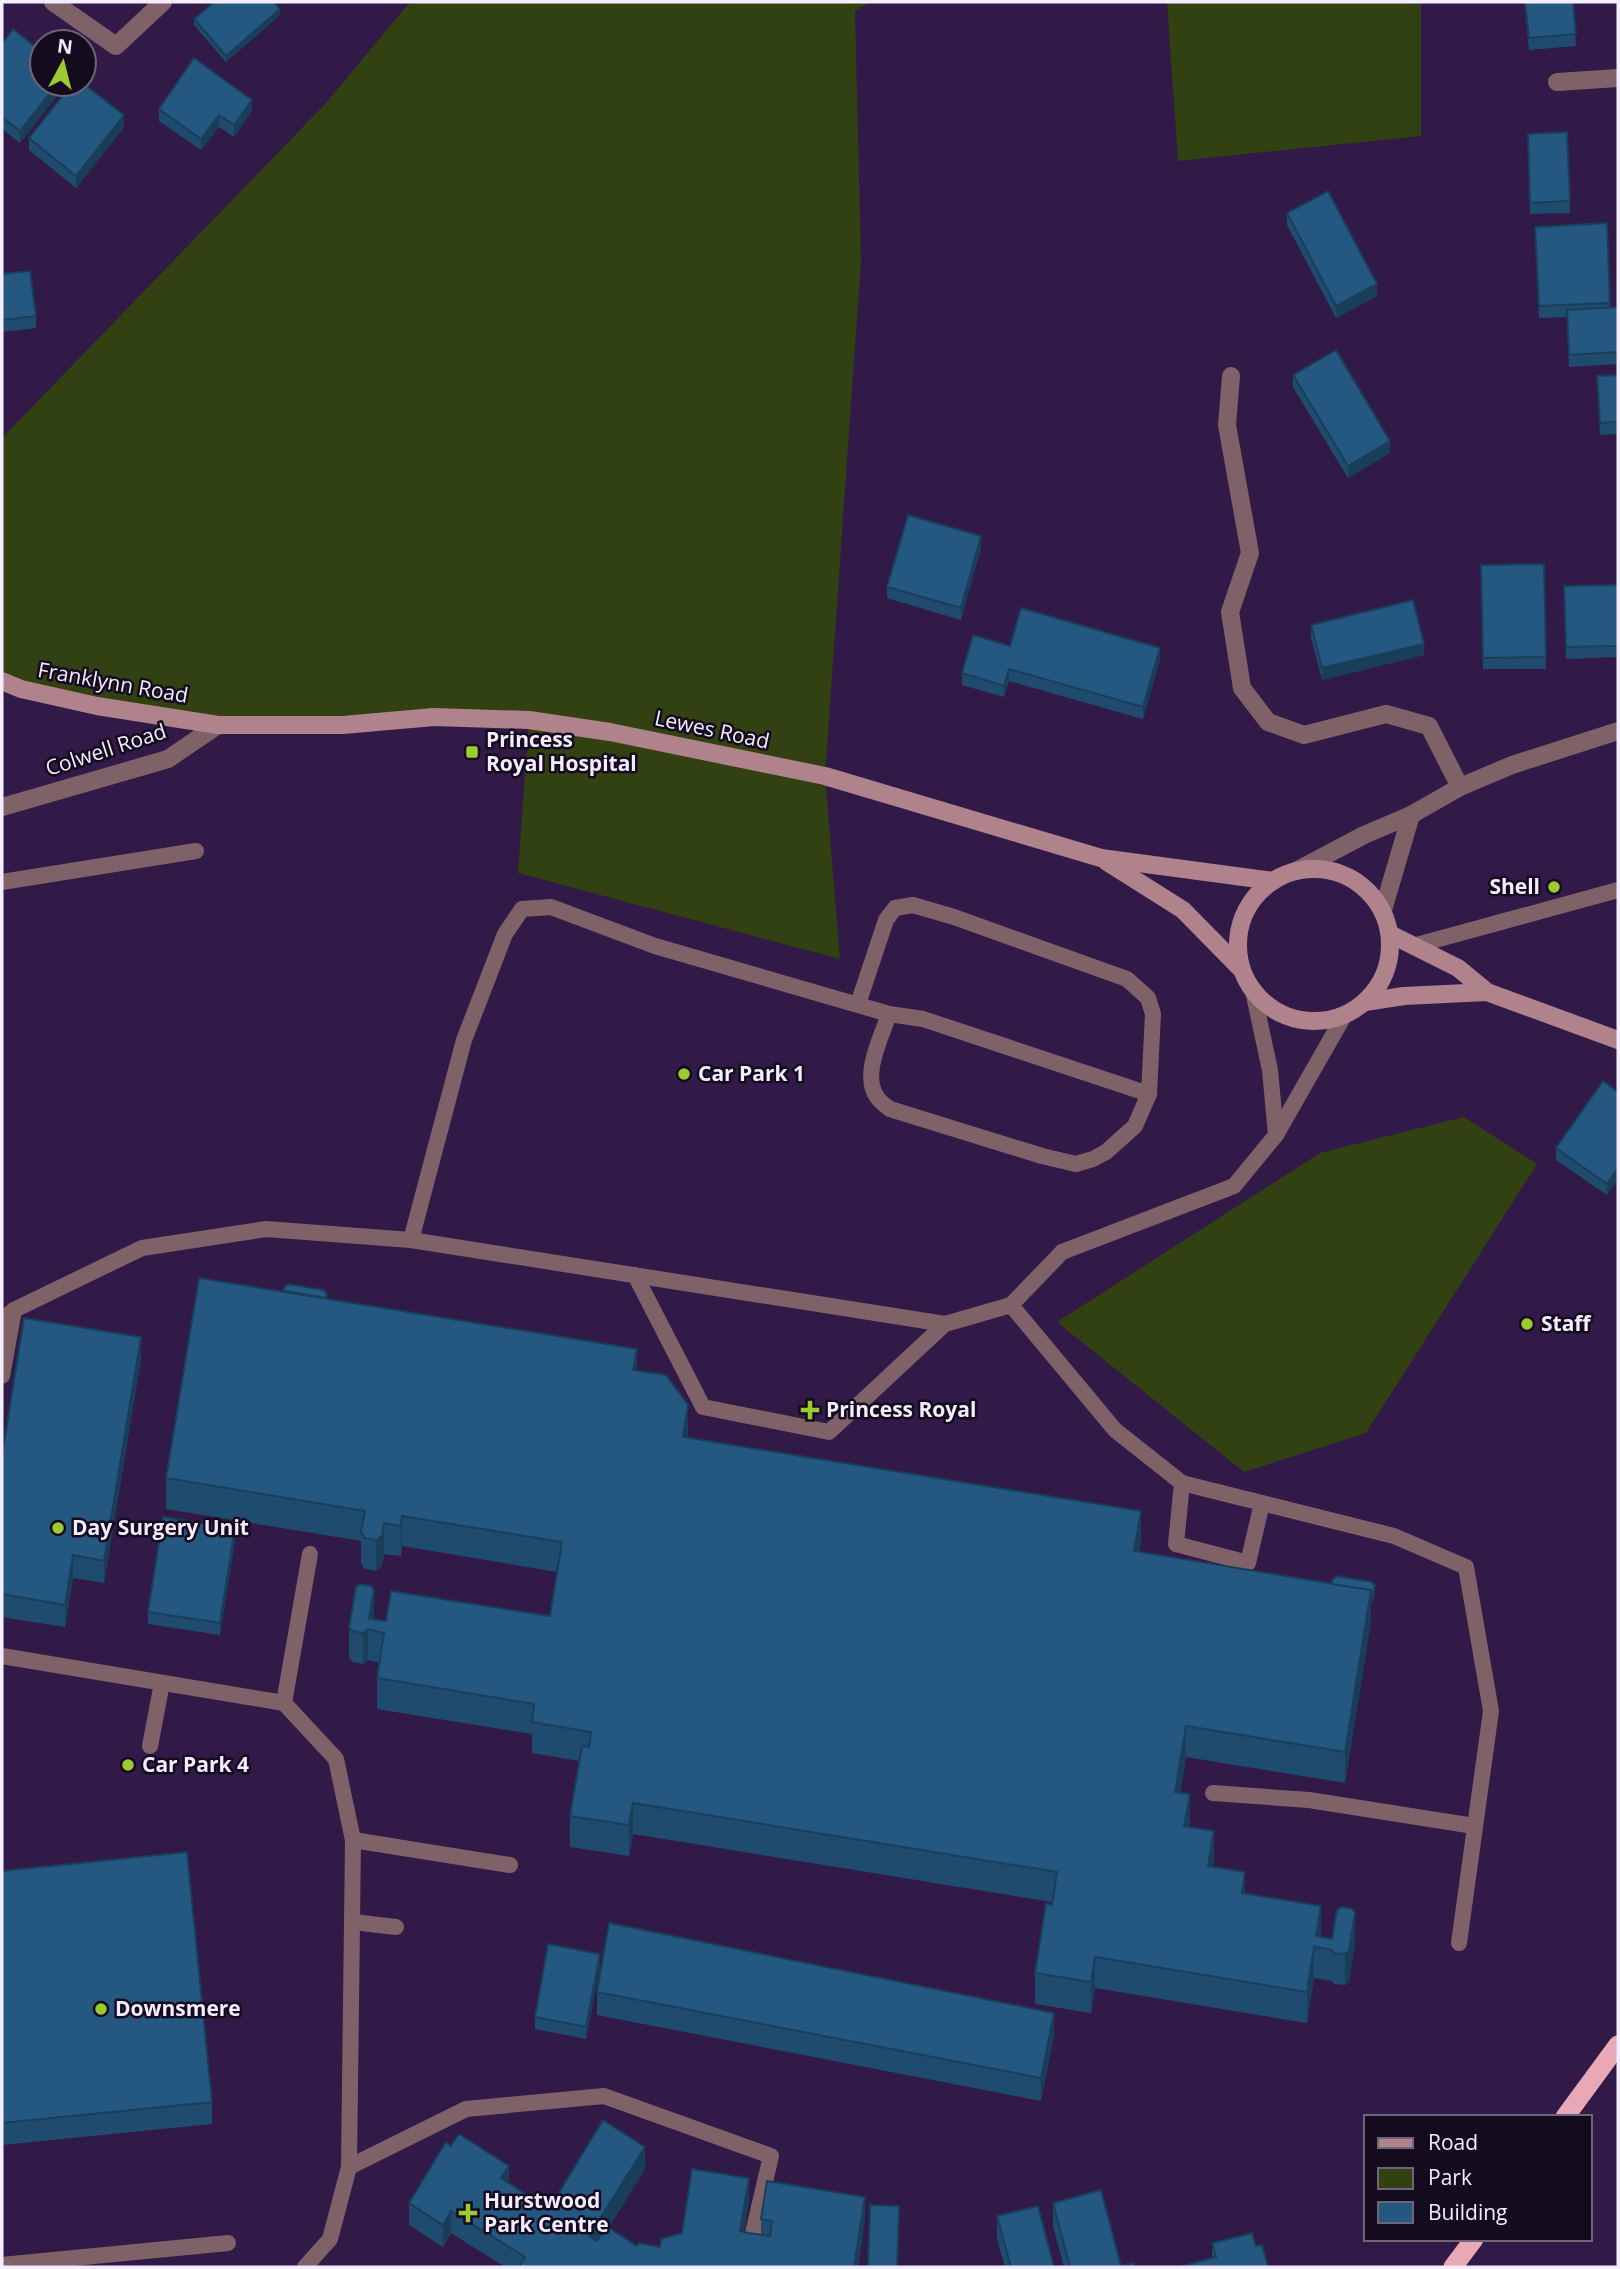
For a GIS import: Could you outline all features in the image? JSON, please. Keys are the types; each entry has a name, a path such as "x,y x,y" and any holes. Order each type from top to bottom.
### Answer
{"highway":[{"path":"1566,2115 1618,2045"},
{"path":"1453,2267 1472,2241"}],"main road":[{"name":"Franklynn Road","path":"2,681 21,689 97,706 218,725"},
{"name":"Lewes Road","path":"218,725 343,725 434,718 529,720 610,732 825,776 1101,858 1273,881"},
{"name":"Lewes Road","path":"1101,858 1183,910 1241,969"},
{"path":"1322,869 1346,875 1367,889 1382,910 1390,934 1390,959 1381,983 1365,1003 1344,1016 1319,1022 1294,1019 1271,1009 1253,991 1241,969 1237,944 1242,919 1254,897 1273,881 1296,870 1322,869"},
{"path":"1390,934 1458,968 1487,992 1618,1040"},
{"path":"1365,1003 1404,996 1487,992"}],"street":[{"path":"53,2 116,46 163,2"},
{"path":"1557,82 1618,78"},
{"path":"1231,376 1227,425 1250,553 1230,612 1242,688 1268,722 1304,735 1386,713 1429,726 1460,787"},
{"name":"Colwell Road","path":"2,807 168,759 218,725"},
{"path":"1296,870 1364,835 1411,815 1460,787 1512,765 1618,731"},
{"path":"1382,910 1411,815"}],"lane":[{"path":"2,882 196,851"},
{"path":"1413,946 1618,890"},
{"path":"858,1004 886,920 895,908 913,905 954,916 1127,979 1148,998 1153,1014 1149,1094 1135,1126 1093,1159 1076,1164 1042,1156 890,1109 876,1096 872,1083 872,1067 889,1014"},
{"path":"411,1240 464,1040 505,934 522,909 551,907 655,946 889,1014 923,1018 1149,1094"},
{"path":"1253,991 1270,1070 1276,1135"},
{"path":"2,1376 8,1315 142,1248 266,1229 411,1240 945,1324 1011,1305 1062,1252 1234,1186 1276,1135 1344,1016"},
{"path":"635,1275 703,1407 829,1432 945,1324"},
{"path":"1011,1305 1115,1430 1182,1483 1394,1536 1466,1567 1491,1711 1460,1943"},
{"path":"1182,1483 1176,1544 1248,1563 1262,1503"},
{"path":"284,1703 310,1553"},
{"path":"2,1656 284,1703 336,1759 353,1840 349,2167 330,2239 305,2267"},
{"path":"150,1745 162,1683"},
{"path":"1213,1793 1309,1800 1474,1826"},
{"path":"353,1840 510,1866"},
{"path":"353,1922 396,1927"},
{"path":"349,2167 466,2109 604,2096 771,2156 748,2255"},
{"path":"2,2265 228,2242"}],"green space":[{"path":"410,2 870,2 855,11 861,261 825,776 840,959 518,873 529,721 218,725 2,681 2,438 326,103"},
{"path":"1167,2 1421,2 1421,136 1178,161"},
{"path":"1464,1117 1537,1164 1366,1433 1244,1472 1057,1322 1320,1153"}],"building":[{"path":"214,2 274,2 280,9 226,56 194,19"},
{"path":"1525,2 1573,2 1576,34 1529,38"},
{"path":"13,29 28,41 28,98 46,98 20,131 2,117 2,44"},
{"path":"194,58 252,100 234,125 219,115 201,139 159,109"},
{"path":"98,95 124,115 76,176 29,138 61,98 98,98"},
{"path":"1567,132 1570,201 1530,203 1528,134"},
{"path":"1328,191 1377,284 1336,306 1287,213"},
{"path":"1607,223 1610,303 1539,306 1535,227"},
{"path":"30,271 36,316 2,320 2,274"},
{"path":"1618,307 1618,352 1569,355 1567,310"},
{"path":"1336,350 1390,441 1348,466 1293,375"},
{"path":"1618,375 1618,422 1600,423 1597,376"},
{"path":"908,515 981,536 961,608 887,587"},
{"path":"1544,564 1546,657 1483,658 1481,565"},
{"path":"1618,585 1618,646 1566,647 1564,586"},
{"path":"1413,600 1424,644 1322,668 1311,625"},
{"path":"1021,608 1160,648 1143,707 1009,669 1004,686 962,673 973,635 1010,646"},
{"path":"1603,1081 1618,1092 1618,1168 1607,1184 1556,1148"},
{"path":"199,1278 637,1349 633,1370 666,1375 688,1405 683,1437 1141,1511 1134,1551 1371,1590 1345,1752 1186,1726 1175,1792 1190,1794 1184,1826 1214,1831 1208,1866 1245,1872 1242,1893 1321,1906 1316,1936 1332,1939 1337,1910 1342,1907 1353,1909 1355,1913 1349,1951 1345,1954 1334,1953 1332,1950 1314,1947 1307,1992 1095,1957 1091,1982 1035,1973 1046,1903 1052,1905 1057,1872 633,1803 629,1825 570,1816 582,1746 589,1747 591,1732 532,1722 534,1704 377,1678 384,1633 368,1629 363,1633 353,1631 349,1627 356,1587 360,1584 371,1586 374,1590 369,1619 386,1621 391,1591 550,1616 562,1542 402,1516 401,1526 384,1523 382,1536 376,1540 365,1538 361,1532 365,1511 166,1478"},
{"path":"288,1284 324,1290 326,1298 284,1291"},
{"name":"Day Surgery Unit","path":"24,1318 141,1337 104,1561 73,1555 65,1605 2,1594 2,1456"},
{"path":"163,1517 235,1528 220,1623 148,1612"},
{"path":"1337,1576 1372,1582 1375,1585 1373,1595 1371,1597 1371,1590 1332,1584 1332,1580"},
{"name":"Downsmere","path":"187,1852 212,2102 2,2123 2,1871"},
{"path":"609,1923 1054,2013 1041,2078 597,1992"},
{"path":"548,1944 600,1954 586,2027 535,2017"},
{"path":"603,2120 645,2147 589,2236 597,2241 606,2226 637,2246 639,2243 660,2247 661,2239 682,2233 692,2169 749,2178 740,2231 748,2233 770,2236 772,2221 761,2219 767,2181 865,2197 854,2267 519,2267 525,2257 451,2211 443,2225 409,2203 446,2142 451,2146 459,2134 509,2166 501,2178 549,2209"},
{"path":"1101,2190 1121,2266 1134,2263 1135,2267 1070,2267 1053,2203"},
{"path":"870,2205 899,2206 897,2267 868,2267"},
{"path":"1038,2206 1054,2267 1011,2267 997,2216"},
{"path":"1252,2233 1256,2246 1262,2245 1268,2267 1179,2267 1216,2257 1212,2243"}],"place":[{"name":"Princess Royal Hospital","path":"472,752"},
{"name":"Shell","path":"1554,887"},
{"name":"Car Park 1","path":"684,1074"},
{"name":"Staff","path":"1527,1324"},
{"name":"Princess Royal","path":"810,1410"},
{"name":"Day Surgery Unit","path":"58,1528"},
{"name":"Car Park 4","path":"128,1765"},
{"name":"Downsmere","path":"101,2009"},
{"name":"Hurstwood Park Centre","path":"468,2213"}]}
